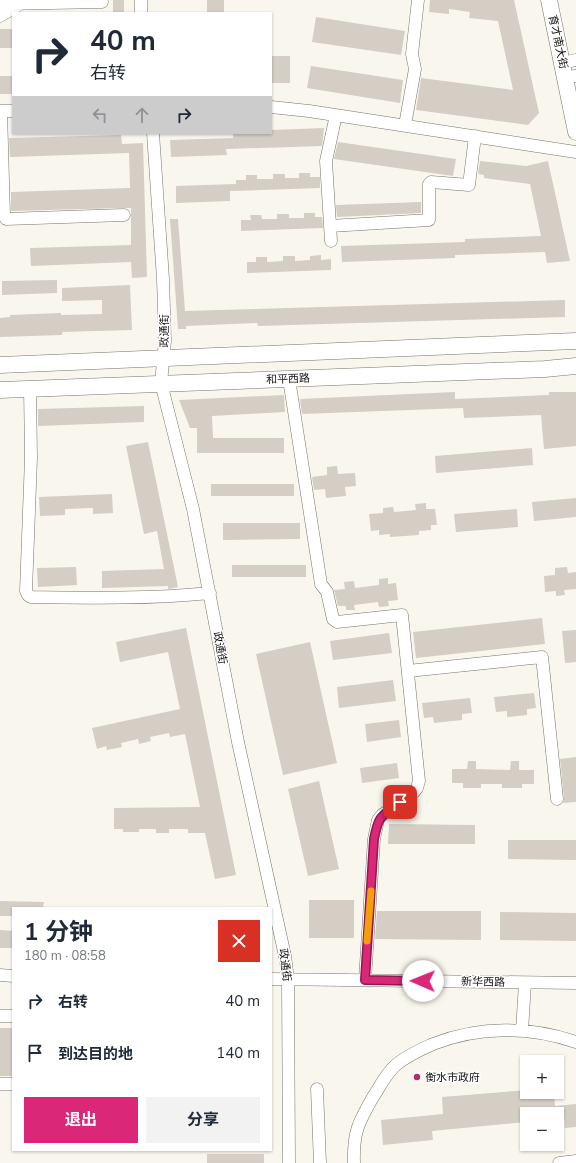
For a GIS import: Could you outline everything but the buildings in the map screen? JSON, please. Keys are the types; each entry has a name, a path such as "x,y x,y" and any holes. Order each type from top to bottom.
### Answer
{"main road":[{"name":"育才南大街","path":"549,0 576,132"},
{"name":"育才南大街","path":"558,0 574,72"},
{"path":"0,365 576,341"},
{"name":"和平西路","path":"0,390 545,369 576,366"}],"street":[{"path":"141,0 141,12"},
{"path":"405,125 415,69 412,54 418,0"},
{"path":"0,16 21,2"},
{"path":"0,4 21,2 102,2"},
{"path":"272,108 310,111 576,152"},
{"path":"12,110 0,111 4,216 6,218 124,216"},
{"path":"331,241 326,161 336,115"},
{"name":"政通街","path":"153,134 163,279 165,341 161,383 193,509 238,742 281,936 288,979 289,1163"},
{"path":"330,226 429,220 429,184 431,182 469,185 475,136"},
{"path":"289,379 321,584 327,592 333,619 337,622 402,615 420,781 414,792 382,815 378,820 374,839 365,980"},
{"path":"30,388 31,458 26,591 28,595 31,597 107,598 177,596 210,593"},
{"path":"408,671 542,657 557,799"},
{"path":"0,976 12,976"},
{"name":"新华西路","path":"272,979 576,983"},
{"path":"522,1031 525,983"},
{"path":"0,1016 12,1016"},
{"path":"354,1163 353,1150 355,1131 364,1113 394,1066 424,1048 460,1035 501,1030 542,1033 562,1037 576,1042"},
{"path":"0,1084 12,1084"},
{"path":"317,1089 320,1163"},
{"path":"559,1163 576,1161"}],"slow traffic":[{"path":"367,941 371,891"}],"place":[{"name":"衡水市政府","path":"417,1077"}],"route":[{"path":"400,802 382,815 378,820 374,839 365,980 423,981"}]}
